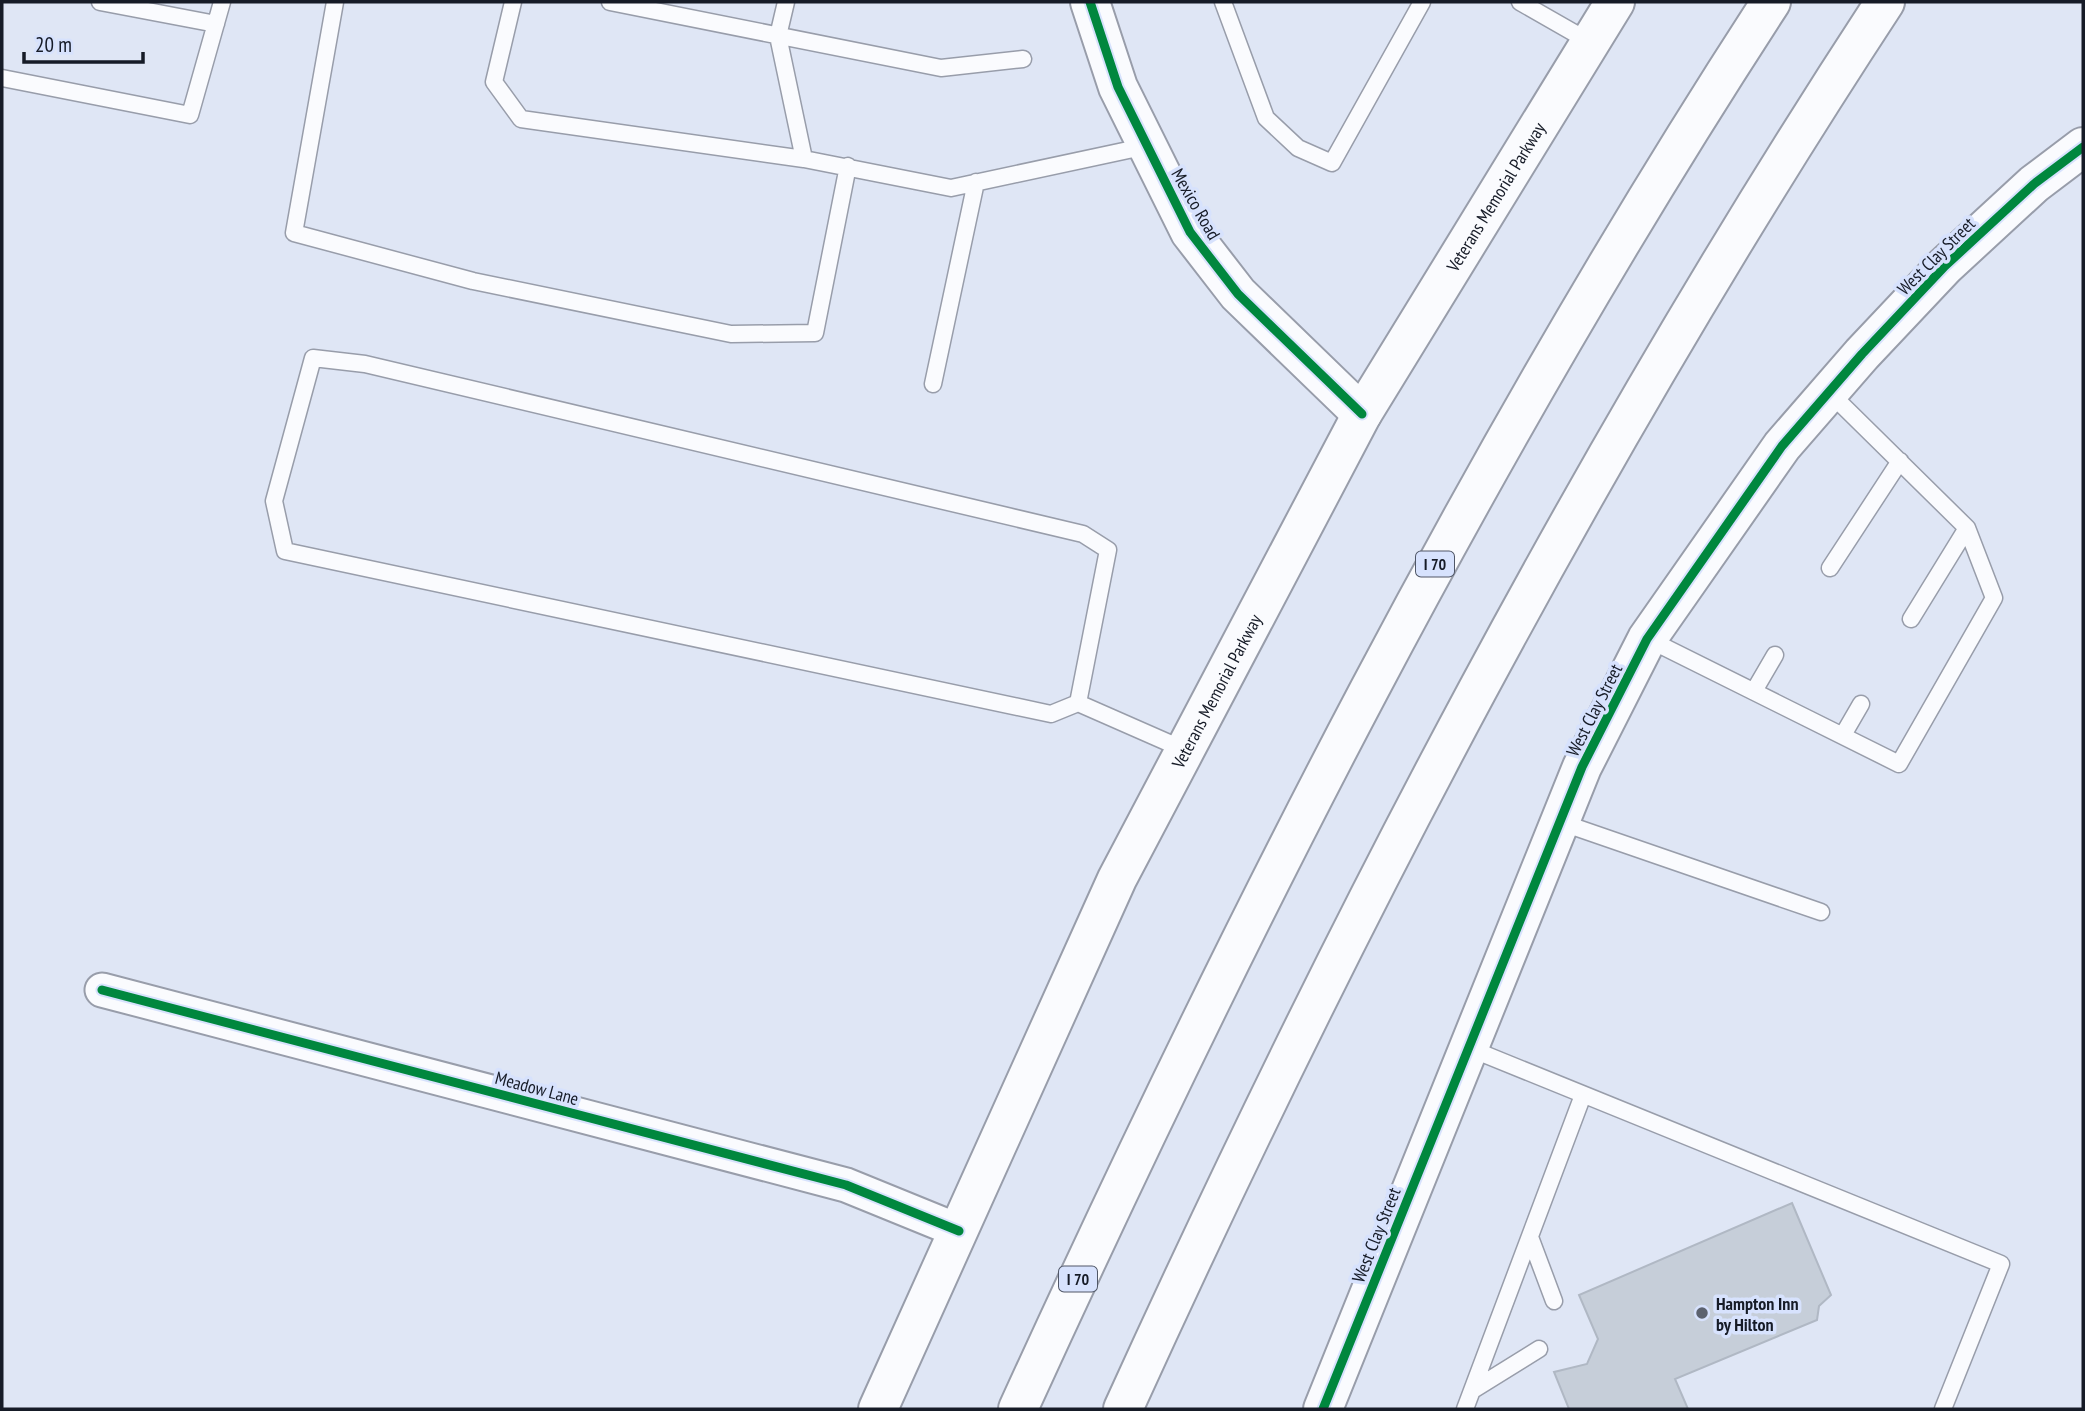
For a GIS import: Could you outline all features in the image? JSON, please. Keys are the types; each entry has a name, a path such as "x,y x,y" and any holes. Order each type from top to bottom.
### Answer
{"main road":[{"name":"Mexico Road","path":"1090,2 1118,87 1190,232 1238,294 1363,414"},
{"name":"Veterans Memorial Parkway","path":"878,1409 1117,880 1185,750 1363,414 1615,2"},
{"name":"I 70","path":"1018,1409 1138,1148 1228,962 1404,623 1535,388 1771,2"},
{"path":"1123,1409 1222,1193 1414,806 1625,422 1885,2"},
{"name":"West Clay Street","path":"1323,1409 1582,767 1647,639 1782,446 1945,266 2034,184 2083,147"}],"street":[{"name":"Meadow Lane","path":"102,990 846,1185 960,1231"}],"lane":[{"path":"100,2 216,24"},
{"path":"2,78 190,115 222,2"},
{"path":"335,2 294,233 473,281 731,334 815,333 848,166"},
{"path":"513,2 494,82 520,119 848,166 951,188 1147,146"},
{"path":"610,2 941,68 1023,59"},
{"path":"786,2 778,36 804,159"},
{"path":"1223,2 1266,118 1298,148 1332,163 1422,2"},
{"path":"1520,2 1590,42"},
{"path":"933,384 976,182"},
{"path":"1078,703 1108,550 1083,534 365,364 313,358 274,501 285,551 1051,714 1078,703 1185,750"},
{"path":"1647,639 1899,764 1994,598 1967,528 1830,393"},
{"path":"1830,568 1900,461"},
{"path":"1911,620 1967,528"},
{"path":"1754,691 1775,655"},
{"path":"1843,735 1861,704"},
{"path":"1560,822 1821,912"},
{"path":"1469,1048 2001,1264 1943,1409"},
{"path":"1465,1409 1583,1095"},
{"path":"1530,1237 1554,1301"},
{"path":"1472,1390 1539,1349"}],"building":[{"name":"Hampton Inn by Hilton","path":"1792,1203 1831,1295 1819,1306 1817,1320 1675,1379 1688,1409 1569,1409 1554,1372 1587,1364 1598,1339 1579,1295"}],"cycle path":[{"path":"1090,2 1118,87 1190,232 1238,294 1362,414"},
{"path":"1323,1409 1582,767 1647,639 1782,446 1862,354 1945,266 2034,184 2083,147"},
{"path":"102,990 846,1185 959,1231"}],"place":[{"name":"Hampton Inn by Hilton","path":"1702,1313"}]}
